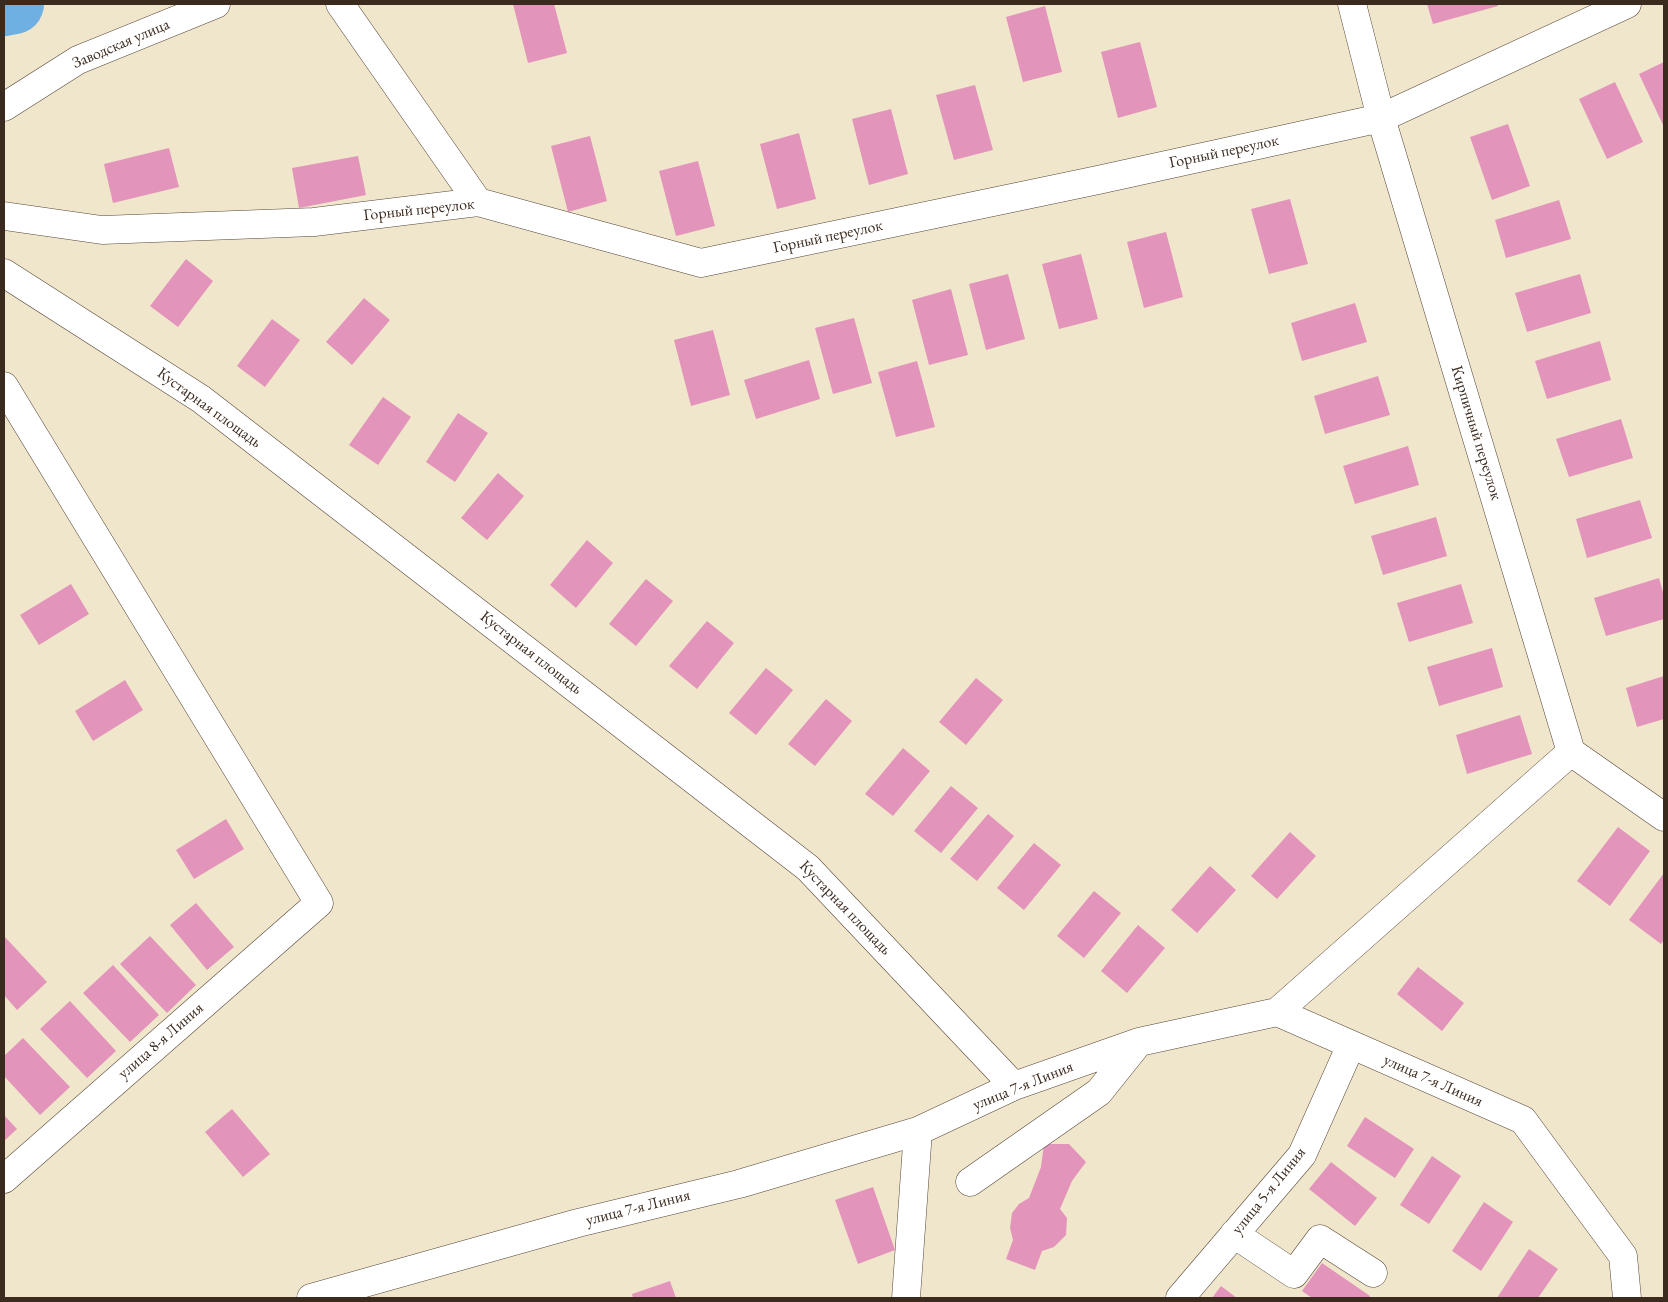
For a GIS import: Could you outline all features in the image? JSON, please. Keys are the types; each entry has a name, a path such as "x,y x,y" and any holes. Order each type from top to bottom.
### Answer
{"street":[{"name":"Заводская улица","path":"4,107 78,60 216,4"},
{"path":"340,4 478,202"},
{"name":"Кирпичный переулок","path":"1352,4 1381,118 1571,752"},
{"name":"Горный переулок","path":"4,216 102,230 314,222 478,202 701,263 1098,180 1381,118 1627,4"},
{"name":"Кустарная площадь","path":"4,273 201,399 808,868 1014,1086"},
{"name":"улица 8-я Линия","path":"4,386 319,903 4,1179"},
{"path":"1278,1012 1571,752 1664,817"},
{"name":"улица 7-я Линия","path":"310,1298 578,1223 739,1184 918,1131 1014,1086 1139,1042 1278,1012 1523,1120 1624,1256 1627,1298"},
{"path":"970,1182 1100,1092 1139,1042"},
{"name":"улица 5-я Линия","path":"1180,1298 1302,1155 1350,1044"},
{"path":"906,1298 918,1131"},
{"path":"1234,1234 1294,1274 1320,1239 1373,1273"}],"building":[{"path":"513,4 554,4 567,53 528,63"},
{"path":"1427,4 1497,4 1498,6 1433,24"},
{"path":"1045,6 1062,72 1023,82 1006,17"},
{"path":"1140,42 1157,107 1118,118 1101,52"},
{"path":"1664,62 1664,127 1639,74"},
{"path":"1615,82 1643,142 1607,159 1579,99"},
{"path":"975,85 993,150 954,160 936,95"},
{"path":"891,109 908,174 869,185 852,119"},
{"path":"1508,124 1530,186 1492,200 1470,137"},
{"path":"799,133 816,199 777,209 760,144"},
{"path":"590,136 607,201 568,212 551,146"},
{"path":"169,148 179,187 113,203 104,164"},
{"path":"358,156 366,195 299,208 292,168"},
{"path":"698,161 715,226 676,236 659,171"},
{"path":"1290,199 1308,264 1269,274 1251,209"},
{"path":"1559,200 1571,239 1506,258 1495,220"},
{"path":"1166,232 1183,297 1144,308 1127,242"},
{"path":"1081,254 1098,319 1059,329 1042,264"},
{"path":"186,259 213,281 178,327 150,306"},
{"path":"1008,274 1025,339 986,350 969,284"},
{"path":"1580,274 1591,313 1527,332 1515,293"},
{"path":"951,289 968,355 929,365 912,300"},
{"path":"364,298 390,320 352,365 326,342"},
{"path":"1355,303 1367,342 1302,361 1291,323"},
{"path":"854,318 872,383 833,394 815,328"},
{"path":"272,319 300,340 265,387 237,366"},
{"path":"713,330 730,395 691,406 674,340"},
{"path":"1600,341 1611,380 1547,399 1535,361"},
{"path":"809,360 820,399 756,419 744,380"},
{"path":"917,361 935,427 896,437 878,372"},
{"path":"1378,376 1390,415 1325,434 1314,396"},
{"path":"383,397 411,417 378,465 349,445"},
{"path":"458,413 488,433 455,482 426,462"},
{"path":"1621,419 1633,458 1569,477 1556,439"},
{"path":"1408,446 1419,485 1355,504 1343,466"},
{"path":"498,473 524,496 487,540 461,518"},
{"path":"1640,500 1652,538 1587,558 1576,519"},
{"path":"1436,517 1447,556 1383,575 1371,536"},
{"path":"587,540 613,563 576,608 550,585"},
{"path":"1659,578 1664,596 1664,619 1606,636 1594,598"},
{"path":"646,579 673,601 636,646 609,624"},
{"path":"71,584 89,614 39,645 20,615"},
{"path":"1461,584 1473,623 1409,642 1397,603"},
{"path":"707,621 734,643 697,689 669,666"},
{"path":"1492,648 1503,687 1439,706 1427,667"},
{"path":"766,668 793,690 756,735 729,713"},
{"path":"1664,676 1664,719 1637,727 1626,688"},
{"path":"976,678 1003,700 966,745 939,722"},
{"path":"125,680 143,710 93,741 75,711"},
{"path":"826,699 852,721 815,766 788,744"},
{"path":"1520,715 1532,754 1467,774 1456,735"},
{"path":"903,748 930,771 893,816 865,794"},
{"path":"951,786 978,808 941,853 914,831"},
{"path":"988,814 1014,836 977,881 950,859"},
{"path":"226,819 244,849 194,879 176,850"},
{"path":"1618,827 1650,851 1610,906 1577,881"},
{"path":"1290,832 1316,856 1277,899 1251,876"},
{"path":"1034,843 1061,865 1024,910 997,888"},
{"path":"1210,866 1236,890 1197,933 1171,910"},
{"path":"1664,873 1664,940 1661,944 1629,920"},
{"path":"1094,891 1121,913 1084,958 1057,936"},
{"path":"196,903 234,947 207,970 170,925"},
{"path":"1138,925 1165,948 1127,993 1101,971"},
{"path":"4,936 47,982 17,1010 4,995"},
{"path":"150,936 196,985 167,1013 120,964"},
{"path":"113,965 159,1015 130,1042 83,993"},
{"path":"1418,967 1464,1003 1442,1031 1397,994"},
{"path":"70,1001 116,1051 87,1078 40,1029"},
{"path":"23,1038 70,1087 40,1115 4,1076 4,1056"},
{"path":"232,1109 270,1154 243,1177 205,1132"},
{"path":"4,1115 17,1129 4,1141"},
{"path":"1365,1117 1414,1149 1395,1178 1347,1146"},
{"path":"1044,1144 1069,1144 1086,1162 1072,1181 1060,1209 1067,1218 1066,1235 1054,1247 1042,1251 1035,1270 1006,1259 1013,1240 1010,1228 1012,1213 1019,1204 1029,1198 1041,1167"},
{"path":"1432,1156 1461,1176 1429,1224 1400,1205"},
{"path":"1331,1162 1377,1198 1355,1226 1309,1189"},
{"path":"873,1187 895,1250 858,1264 835,1200"},
{"path":"1484,1202 1513,1222 1481,1271 1452,1251"},
{"path":"1529,1249 1558,1269 1538,1298 1497,1298"},
{"path":"1322,1263 1370,1296 1369,1298 1312,1298 1302,1291"},
{"path":"670,1281 676,1298 633,1298 632,1294"},
{"path":"1221,1286 1237,1298 1212,1298"}],"waterway":[{"path":"4,6 14,4"}]}
